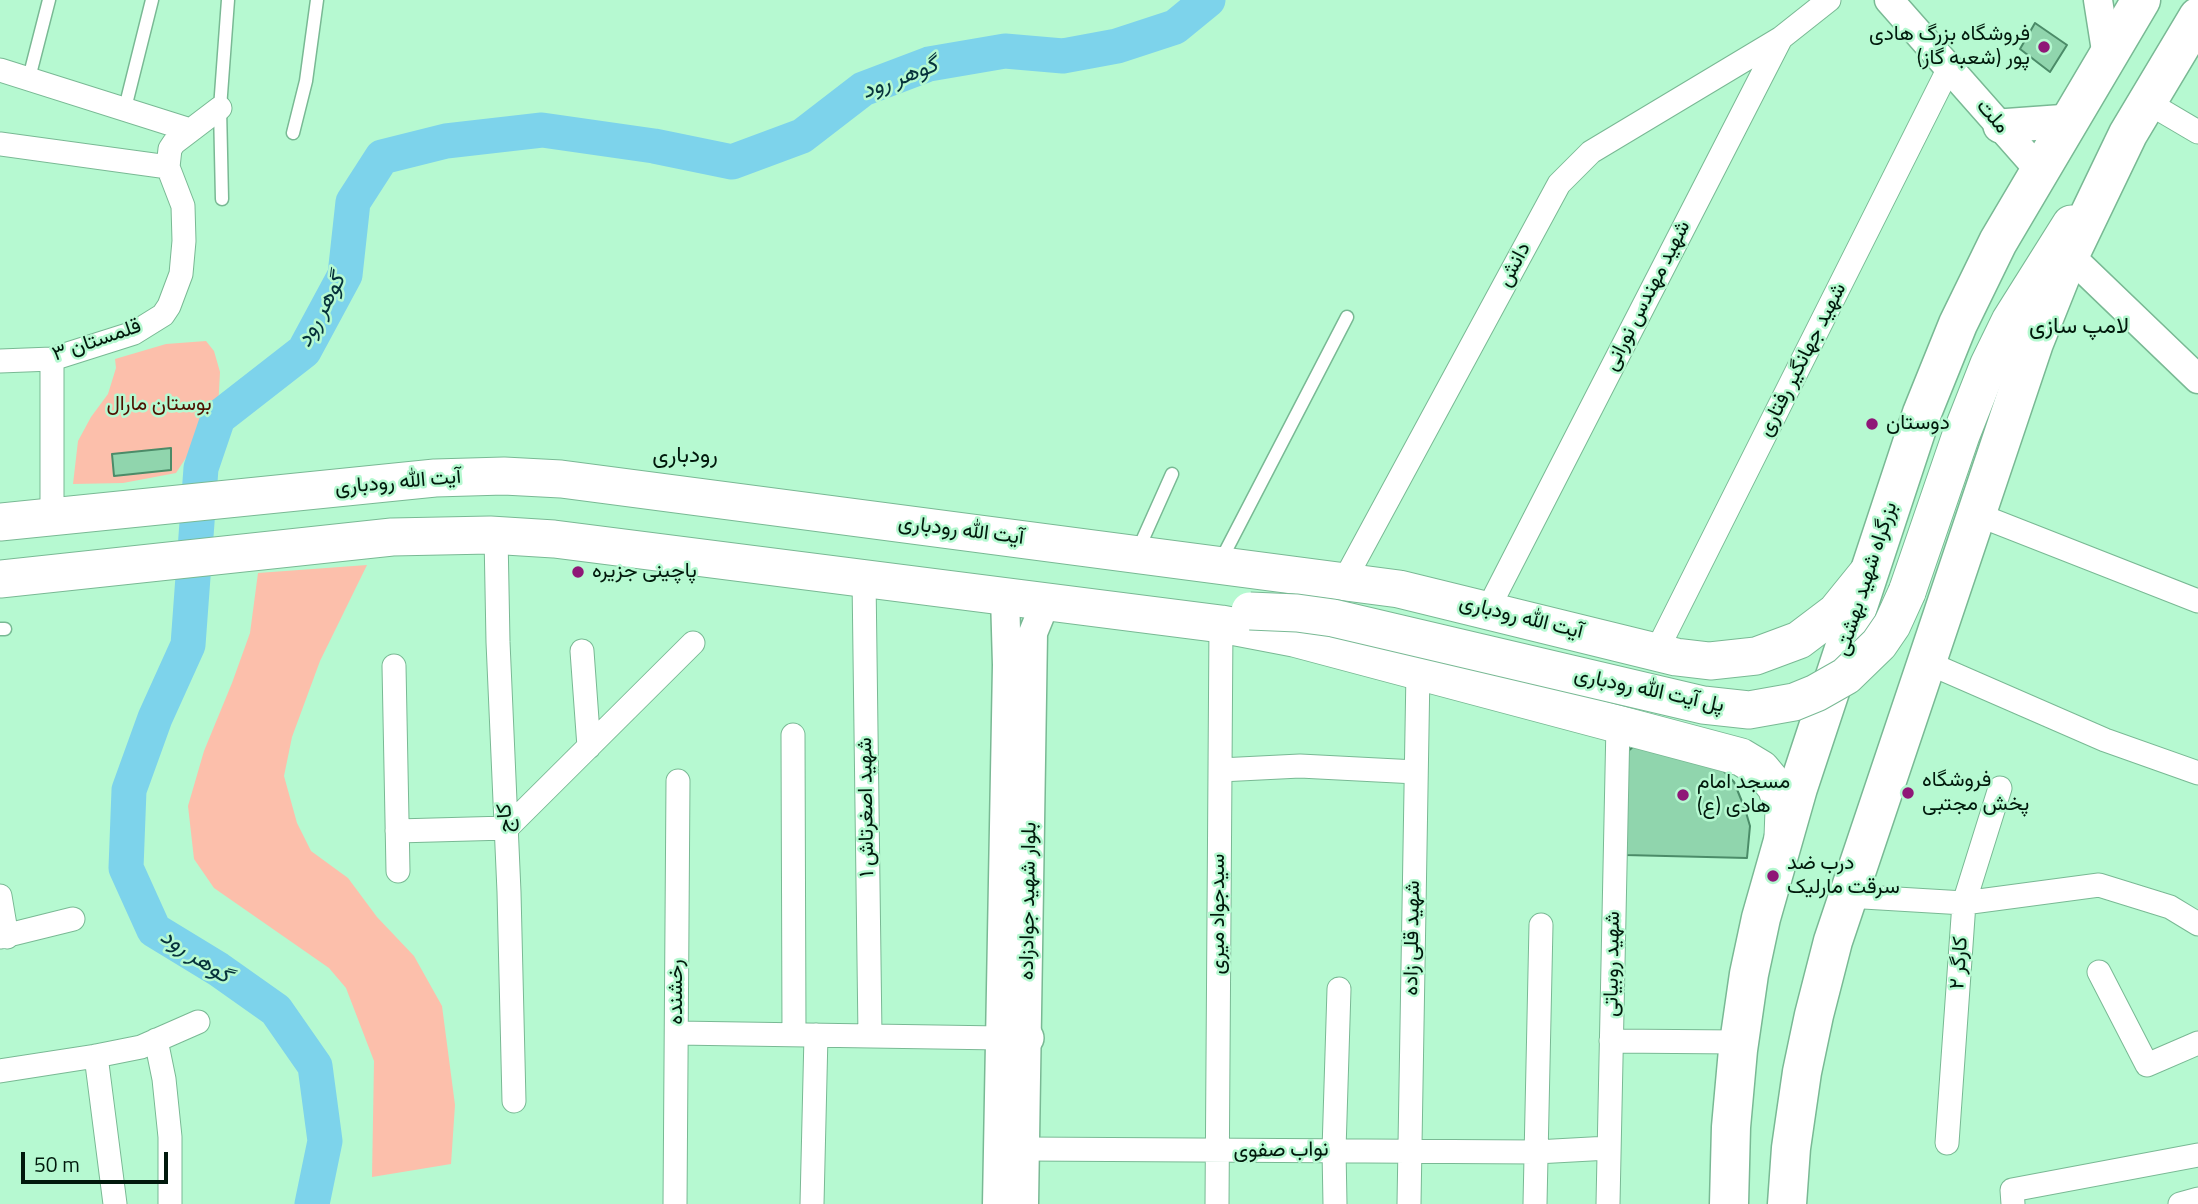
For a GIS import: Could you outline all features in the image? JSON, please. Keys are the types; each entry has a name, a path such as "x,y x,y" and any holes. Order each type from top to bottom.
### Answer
{"highway":[{"name":"بزرگراه شهید بهشتی","path":"1730,1204 1732,1117 1739,1042 1757,937 1783,838 1922,413 1950,341 1997,242 2141,0"},
{"path":"1787,1204 1794,1129 1806,1053 1825,969 2034,343 2070,257 2128,134 2198,17"}],"main road":[{"path":"2000,126 2070,121"},
{"name":"پل آیت الله رودباری","path":"1040,617 1136,613 1235,617 1297,612 1334,618 1714,707 1748,710 1794,702 1816,693 1846,676 1871,652 1892,625 1907,592 1964,426 1993,355 2010,321 2128,134"},
{"name":"آیت الله رودباری","path":"0,522 437,478 546,478 1344,581 1424,594 1699,661 1733,660 1789,645 1819,627 1836,612 1859,586 1874,559"},
{"path":"0,579 407,536 496,535 554,539 952,589 1005,613 1040,617"},
{"path":"1235,617 1294,638 1741,757 1756,766 1773,782 1781,798 1784,815 1783,838"},
{"path":"1624,726 1678,719 1694,704 1698,688 1693,672 1686,663 1664,654"}],"street":[{"name":"شهید مهندس نورانی","path":"1488,609 1781,38 1829,0"},
{"name":"ملت","path":"1889,0 2040,171"},
{"path":"2098,0 2107,57"},
{"name":"دانش","path":"1344,581 1559,184 1591,152 1781,38"},
{"name":"شهید جهانگیر رفتاری","path":"1664,654 1949,68"},
{"path":"0,70 190,130"},
{"path":"2147,102 2198,132"},
{"path":"0,144 168,167 170,149 174,143 220,108"},
{"name":"قلمستان ۳","path":"0,361 52,359 134,333 163,315 181,274 184,241 183,206 168,167"},
{"path":"2070,257 2198,379"},
{"path":"52,359 52,502"},
{"path":"1976,514 2198,601"},
{"name":"کاج","path":"496,535 514,1101"},
{"name":"شهید اصغرتاش ۱","path":"864,578 870,1036"},
{"name":"بلوار شهید جوادزاده","path":"1005,613 1014,1038 1025,1149 1024,1204"},
{"name":"بلوار شهید جوادزاده","path":"1014,1038 1040,617"},
{"name":"سیدجواد میری","path":"1217,1204 1220,770 1235,617"},
{"path":"397,831 507,828 693,643"},
{"path":"582,650 589,747"},
{"path":"1926,662 2105,740 2198,774"},
{"path":"394,666 398,871"},
{"name":"شهید قلی زاده","path":"1409,1204 1418,671"},
{"name":"شهید روبیاتی","path":"1608,1204 1611,1041 1624,726"},
{"path":"793,735 812,1204"},
{"path":"1220,770 1300,766 1416,772"},
{"name":"رخشنده","path":"675,1204 678,781"},
{"name":"کارگر ۲","path":"1947,1143 1964,903 2000,788"},
{"path":"1847,897 1964,903 2099,886 2170,907 2198,924"},
{"path":"0,896 4,937 73,919"},
{"path":"1535,1204 1541,925"},
{"path":"2099,972 2147,1065 2198,1043"},
{"path":"1335,1204 1339,989"},
{"path":"0,1071 141,1047 198,1022"},
{"path":"677,1033 1014,1038 997,1204"},
{"path":"156,1040 164,1079 170,1138 170,1204"},
{"path":"1611,1041 1739,1042"},
{"path":"96,1056 115,1204"},
{"name":"نواب صفوی","path":"1025,1149 1536,1152 1609,1149"},
{"path":"2013,1204 2012,1190 2198,1155"},
{"path":"2179,1204 2198,1199"}],"lane":[{"path":"29,78 49,0"},
{"path":"125,108 152,0"},
{"path":"222,199 220,108 228,0"},
{"path":"293,133 306,81 317,0"},
{"path":"1219,564 1347,317"},
{"path":"1136,553 1172,474"}],"green space":[{"name":"بوستان مارال","path":"206,341 214,351 220,372 218,409 176,473 123,483 73,484 78,441 108,394 116,368 115,359 166,344"},
{"path":"367,565 320,661 292,737 284,776 297,823 311,851 348,878 377,917 414,956 442,1006 455,1105 451,1164 372,1177 374,1061 346,988 329,968 214,888 194,859 188,806 204,751 250,633 258,573"}],"building":[{"name":"فروشگاه بزرگ هادی پور (شعبه گاز)","path":"2035,23 2067,45 2050,72 2020,49"},
{"path":"171,448 171,470 114,476 112,454"},
{"name":"مسجد امام هادی (ع)","path":"1634,746 1716,763 1734,782 1745,809 1750,826 1747,858 1625,855 1626,753"}],"waterway":[{"name":"گوهر رود","path":"312,1204 325,1141 315,1066 276,1010 218,969 154,930 126,868 129,790 155,718 188,645 201,468 218,418 304,351 345,275 353,202 382,157 446,141 542,130 654,146 732,162 802,136 863,89 929,64 1005,51 1063,56 1117,46 1175,27 1208,0"}],"place":[{"name":"فروشگاه بزرگ هادی پور (شعبه گاز)","path":"2044,47"},
{"name":"دوستان","path":"1872,424"},
{"name":"پاچینی جزیره","path":"578,572"},
{"name":"فروشگاه پخش مجتبی","path":"1908,793"},
{"name":"مسجد امام هادی (ع)","path":"1683,795"},
{"name":"درب ضد سرقت مارلیک","path":"1773,876"}],"district":[{"name":"لامپ سازی","path":"2079,327"},
{"name":"رودباری","path":"685,456"}]}
